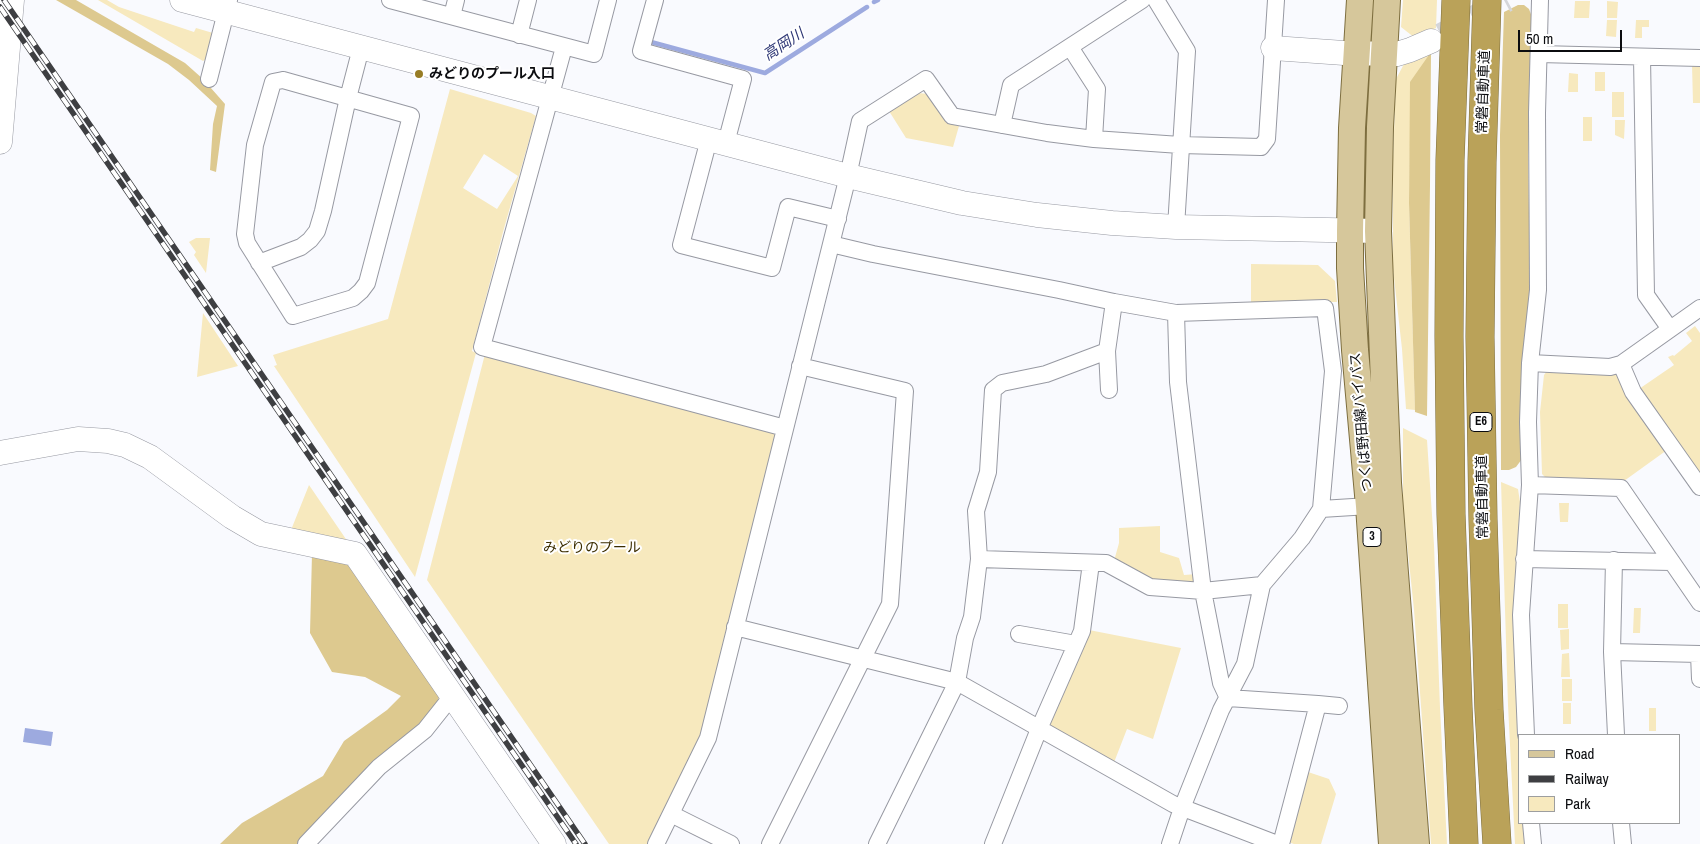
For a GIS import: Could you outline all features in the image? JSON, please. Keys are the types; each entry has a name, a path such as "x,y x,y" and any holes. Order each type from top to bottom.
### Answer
{"highway":[{"name":"E6","path":"1456,0 1450,160 1449,336 1451,514 1464,844"},
{"name":"常磐自動車道","path":"1487,0 1482,162 1480,337 1487,662 1496,844"}],"main road":[{"name":"つくば野田線バイパス","path":"1360,0 1352,128 1350,230 1354,350 1370,506 1392,844"},
{"name":"つくば野田線バイパス","path":"1387,0 1379,136 1378,231 1388,483 1416,844"}],"street":[{"path":"0,142 12,0"},
{"path":"182,0 227,6 361,48 848,176 962,203 1037,215 1176,227 1378,231"},
{"path":"390,0 594,54 608,0"},
{"path":"452,16 456,0"},
{"path":"519,35 528,0"},
{"path":"655,0 641,51 743,79 718,141 681,245 772,268 788,207 838,219"},
{"path":"1002,125 1011,85 1142,0"},
{"path":"1156,0 1187,51 1176,227"},
{"path":"656,844 708,738 838,219 860,121 926,79 952,116 1094,139 1180,145 1261,147 1267,140 1276,0"},
{"path":"1526,734 1521,615 1530,485 1528,422 1530,363 1538,290 1537,113 1540,0"},
{"path":"208,79 227,6"},
{"path":"1273,48 1357,54 1397,54 1431,41"},
{"path":"564,47 482,347 785,428"},
{"path":"1070,47 1097,89 1094,139"},
{"path":"259,263 302,247 317,231 361,48"},
{"path":"1539,54 1700,58"},
{"path":"1642,57 1646,295 1670,329"},
{"path":"283,80 348,98 411,116 367,283 353,298 294,316 247,243 245,234 255,145 273,82 283,80"},
{"path":"831,244 1176,313 1325,308 1333,371 1321,509 1302,538 1262,585 1246,664 1221,710 1182,808 1170,844"},
{"path":"1109,390 1106,351 1114,302"},
{"path":"1530,363 1610,367 1621,364 1700,308"},
{"path":"1176,313 1178,382 1204,591 1220,683 1228,698"},
{"path":"877,844 957,682 965,638 972,617 979,559 976,511 988,472 993,390 1002,383 1046,374 1106,351"},
{"path":"1621,364 1633,392 1700,487"},
{"path":"770,844 890,604 905,391 800,366"},
{"path":"0,453 78,439 108,441 150,457 232,517 261,534 355,554 554,844"},
{"path":"1530,485 1621,488 1700,603"},
{"path":"1321,509 1370,506"},
{"path":"979,559 1106,563 1150,587 1204,591 1262,585"},
{"path":"1524,559 1671,562"},
{"path":"1614,560 1612,652 1616,734"},
{"path":"993,844 1082,630 1090,563"},
{"path":"735,627 957,682 1039,730 1182,808 1277,844"},
{"path":"1019,634 1076,644"},
{"path":"1612,652 1699,654 1700,679"},
{"path":"306,844 379,767 425,730 452,696"},
{"path":"1228,698 1339,706"},
{"path":"1281,844 1318,704"},
{"path":"671,814 731,844"},
{"path":"1530,824 1533,844"},
{"path":"1621,824 1623,844"}],"green space":[{"path":"98,0 107,0 119,7 194,32 196,28 213,33 208,58 203,61"},
{"path":"1403,0 1437,0 1436,28 1415,38 1401,27"},
{"path":"1575,1 1590,1 1589,18 1574,18"},
{"path":"1607,1 1618,2 1617,18 1607,18"},
{"path":"1607,20 1617,20 1616,37 1606,36"},
{"path":"1636,20 1649,20 1649,27 1642,27 1642,38 1635,38"},
{"path":"1431,52 1410,143 1409,203 1415,410 1406,409 1402,349 1393,269 1393,158 1396,79 1404,64"},
{"path":"1692,65 1700,65 1700,103 1693,103"},
{"path":"1595,72 1605,72 1605,91 1595,91"},
{"path":"1569,73 1578,74 1578,92 1568,92"},
{"path":"450,89 536,116 503,232 472,351 476,353 415,577 274,366 277,365 273,355 388,319","holes":["484,154 518,176 497,209 463,188"]},
{"path":"1612,92 1624,92 1624,117 1612,117"},
{"path":"917,93 930,94 951,124 959,126 953,147 906,138 889,111"},
{"path":"1583,117 1592,117 1592,141 1583,141"},
{"path":"1615,120 1625,120 1624,139 1615,135"},
{"path":"196,238 210,238 206,273 194,255 196,252 189,242"},
{"path":"1251,264 1318,265 1335,281 1337,302 1251,302"},
{"path":"203,313 238,366 197,377"},
{"path":"1695,326 1700,333 1700,477 1639,389 1674,365 1668,357 1674,356 1692,341 1686,333"},
{"name":"みどりのプール","path":"485,354 773,431 776,436 700,740 648,844 609,844 427,580"},
{"path":"1547,371 1613,373 1619,375 1667,450 1624,481 1547,479 1542,474 1540,412 1544,375"},
{"path":"1403,428 1427,440 1434,545 1447,844 1431,844 1414,610 1403,504"},
{"path":"1501,482 1518,489 1520,502 1514,610 1519,734 1518,824 1525,824 1527,844 1515,844 1508,705"},
{"path":"309,485 350,545 291,530"},
{"path":"1559,503 1569,503 1568,522 1560,522"},
{"path":"1160,526 1160,552 1179,558 1184,575 1197,574 1195,584 1156,582 1114,561 1119,543 1119,528"},
{"path":"1558,604 1568,604 1568,628 1558,628"},
{"path":"1634,608 1641,608 1640,633 1633,633"},
{"path":"1569,629 1569,649 1561,650 1560,630"},
{"path":"1089,630 1181,648 1153,739 1127,729 1113,765 1047,725"},
{"path":"1569,653 1570,677 1561,677 1562,654"},
{"path":"1562,679 1572,679 1572,701 1562,701"},
{"path":"1563,703 1571,703 1571,724 1563,724"},
{"path":"1649,708 1656,708 1656,731 1649,731"},
{"path":"1305,771 1329,779 1336,794 1321,844 1294,844 1288,838"}],"shaded area":[{"path":"56,0 76,0 185,63 203,79 225,104 216,172 210,170 213,124 217,106 189,80 168,64"},
{"path":"1518,5 1524,5 1529,9 1532,17 1528,155 1530,273 1527,334 1521,372 1522,459 1516,467 1509,470 1501,470 1500,135 1504,12"},
{"path":"1431,52 1427,416 1415,412 1409,203 1410,82"},
{"path":"312,554 348,565 439,697 433,712 409,737 376,762 297,844 220,844 242,823 323,776 344,741 387,710 401,696 365,677 332,672 310,633"}],"water":[{"path":"25,728 53,732 51,746 23,742"}],"waterway":[{"name":"高岡川","path":"874,2 878,0"},
{"name":"高岡川","path":"651,42 765,73 867,7"}],"tunnel":[{"path":"1441,35 1507,0"}],"railway":[{"path":"4,0 585,844"},
{"path":"0,7 576,844"}],"place":[{"name":"みどりのプール入口","path":"419,74"}]}
